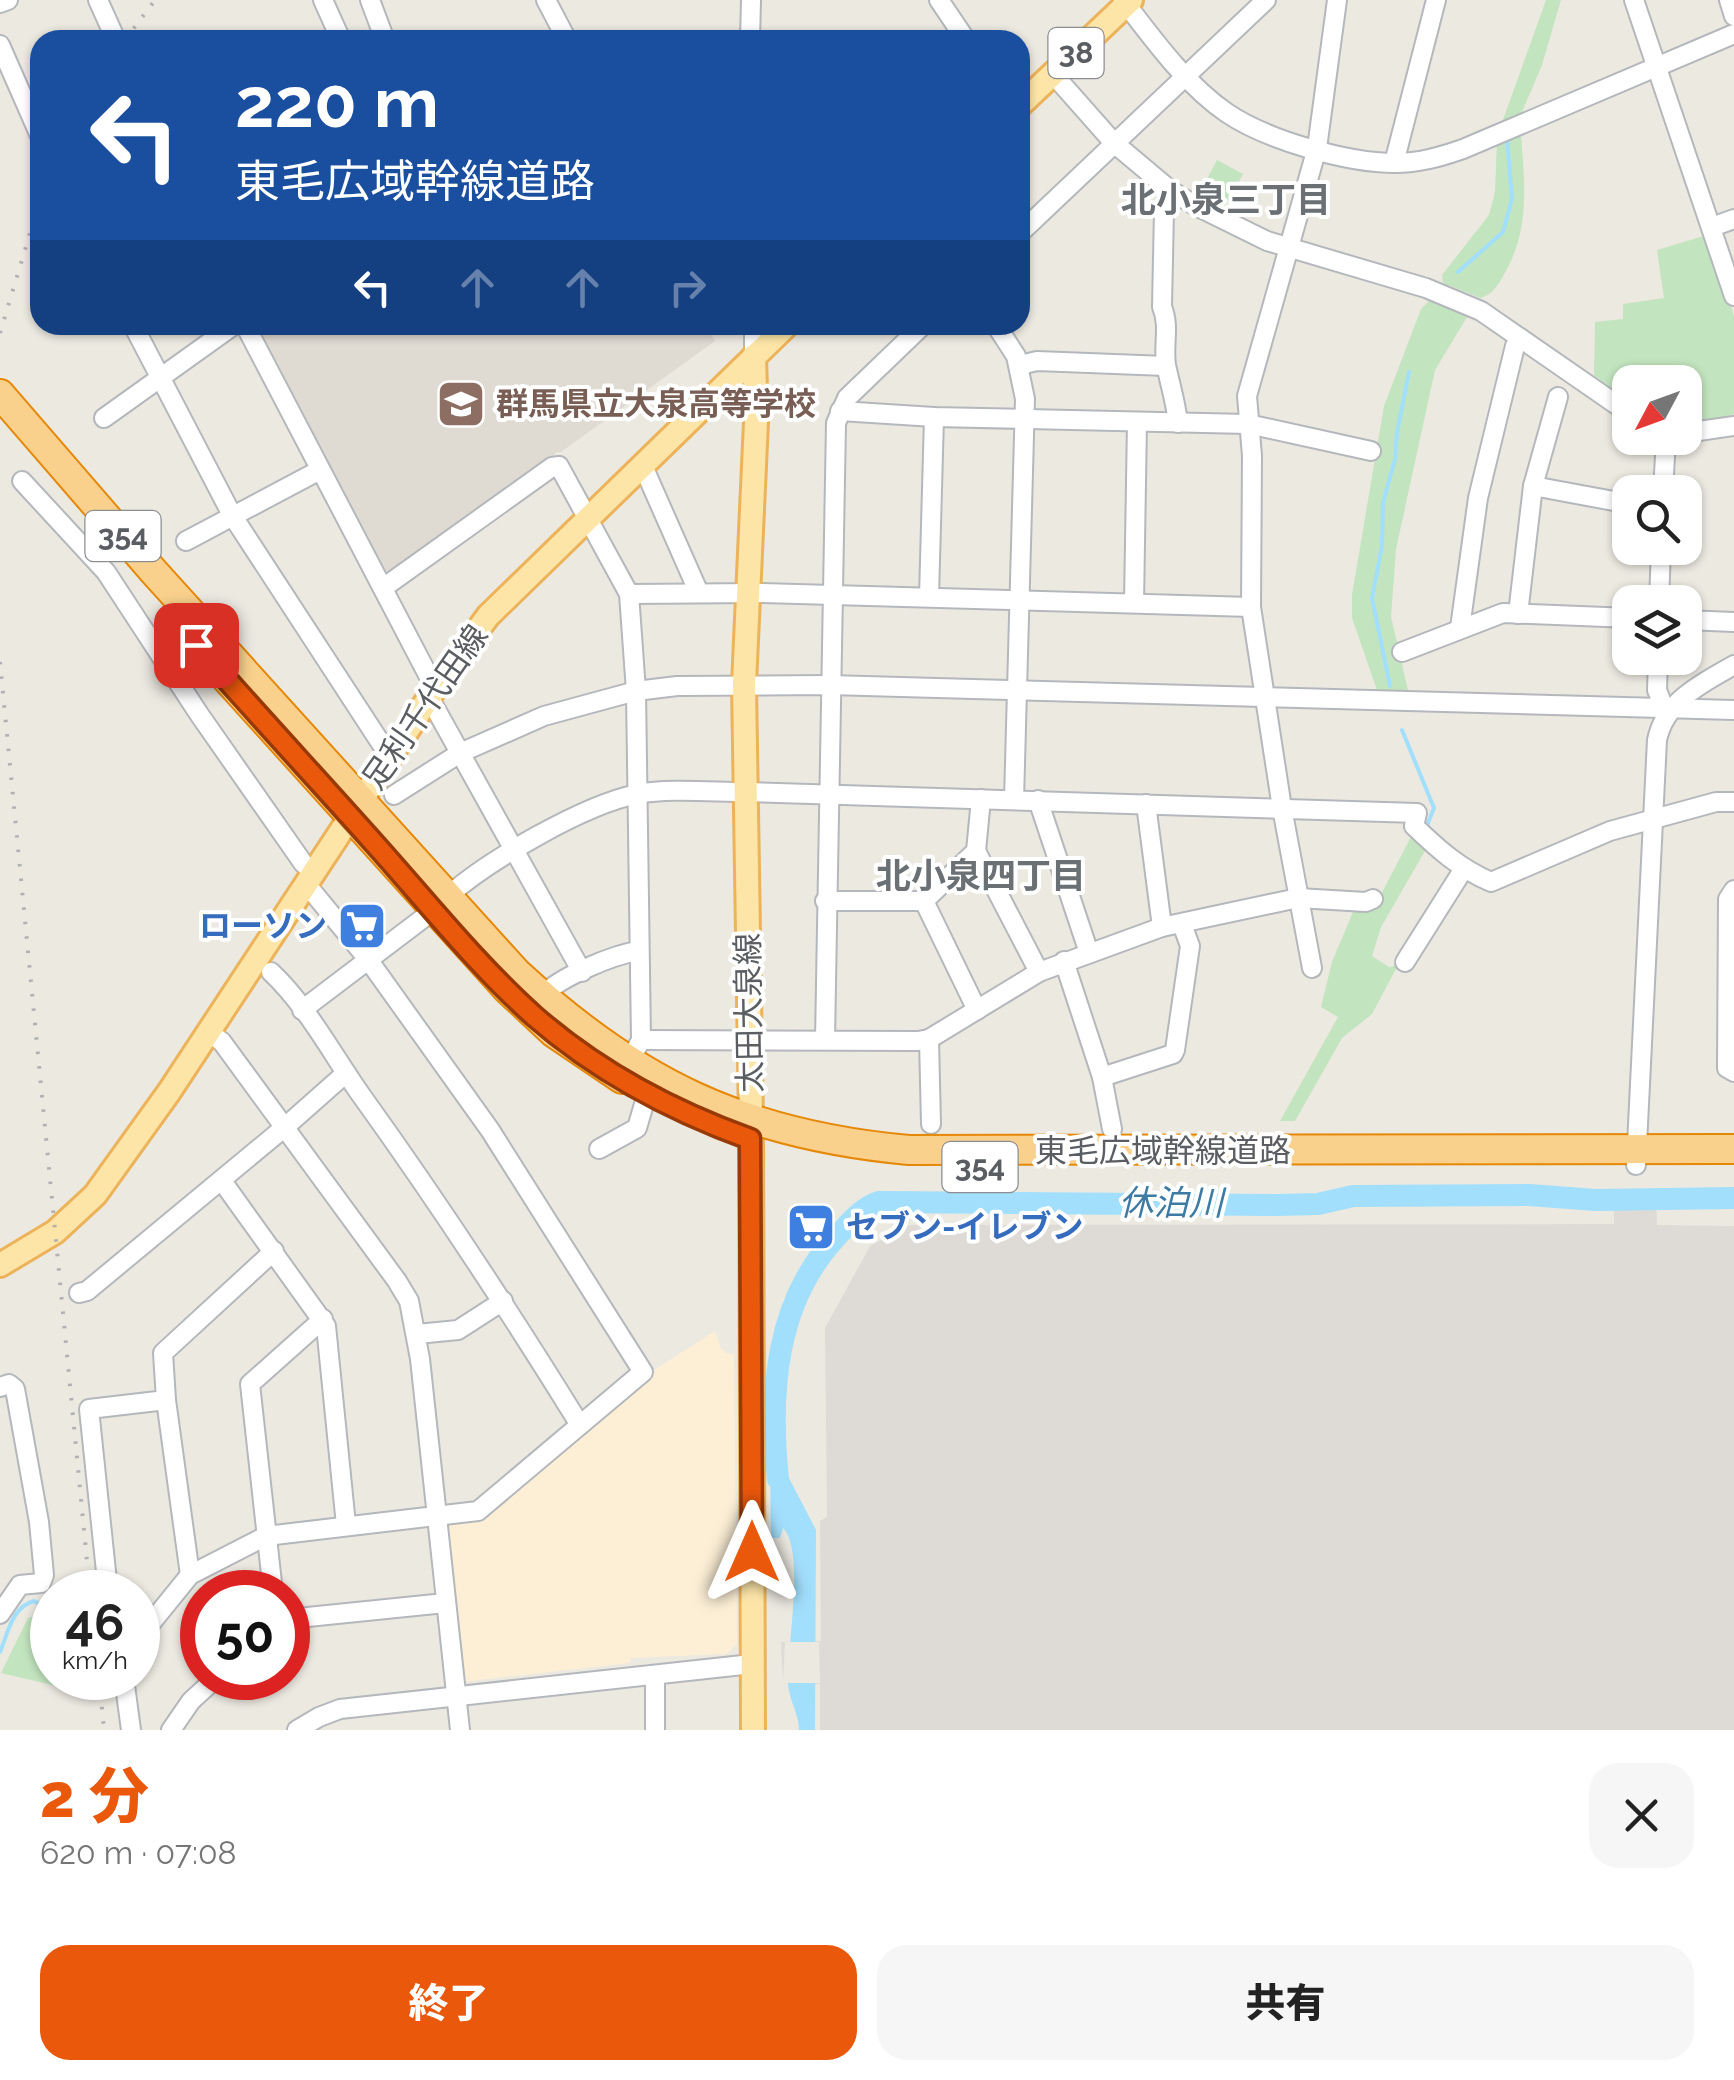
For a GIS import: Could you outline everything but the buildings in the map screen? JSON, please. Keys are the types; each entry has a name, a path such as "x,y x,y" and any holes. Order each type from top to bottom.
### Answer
{"highway":[{"name":"東毛広域幹線道路","path":"6,415 543,1023 580,1052 647,1094 706,1122 909,1150 1636,1157 1734,1165"},
{"name":"東毛広域幹線道路","path":"441,903 542,996 635,1051 671,1086 751,1130"},
{"name":"東毛広域幹線道路","path":"1636,1157 1734,1149"}],"main road":[{"name":"38","path":"1030,96 1127,1"},
{"name":"足利千代田線","path":"0,1265 55,1232 95,1195 209,1032 434,690 488,616 776,335"},
{"name":"太田大泉線","path":"753,1730 751,1130 744,684 756,422 754,356"}],"street":[{"path":"0,3 8,0"},
{"path":"98,0 112,30"},
{"path":"322,0 336,30"},
{"path":"370,0 381,30"},
{"path":"546,0 562,30"},
{"path":"750,30 751,0"},
{"path":"939,0 959,30"},
{"path":"1030,223 1266,0"},
{"path":"1312,968 1251,607 1252,456 1247,396 1317,148 1337,0"},
{"path":"1394,163 1436,0"},
{"path":"1634,0 1734,296"},
{"path":"1729,0 1734,16"},
{"path":"1127,1 1186,76 1213,102 1246,123 1317,148 1394,163 1418,162 1463,150 1734,34"},
{"path":"0,44 30,113"},
{"path":"1053,74 1114,143 1170,190 1250,234 1435,291 1481,311 1612,402"},
{"path":"1170,190 1164,210 1162,306 1168,320 1166,366 1172,376 1178,423"},
{"path":"1712,228 1734,220"},
{"path":"138,335 232,515 382,745"},
{"path":"104,418 220,335"},
{"path":"250,335 428,675 460,753 582,972"},
{"path":"754,335 754,356"},
{"path":"825,1040 836,424 847,398 913,335"},
{"path":"1002,335 1020,365 1025,419 1014,800"},
{"path":"1460,628 1480,488 1520,338"},
{"path":"1020,365 1037,360 1166,366"},
{"path":"1518,614 1533,486 1558,396"},
{"path":"840,411 934,417 1248,424 1371,450"},
{"path":"929,597 934,417"},
{"path":"1134,603 1137,422"},
{"path":"1702,431 1734,426"},
{"path":"642,464 699,593"},
{"path":"383,588 559,466 628,594 636,691 638,794 635,1051 749,1041 929,1039 1038,972 1162,927 1298,898 1364,902 1373,899"},
{"path":"186,541 320,470"},
{"path":"22,481 106,572 311,879 490,1130 643,1372 478,1511 266,1536 198,1570"},
{"path":"1533,486 1612,501"},
{"path":"628,594 748,593 1251,607"},
{"path":"1402,652 1490,616 1612,617"},
{"path":"1702,621 1734,622"},
{"path":"1636,1157 1657,740 1668,708 1734,665"},
{"path":"1658,675 1658,690 1668,708"},
{"path":"394,796 460,753 544,716 636,691 744,684 1734,710"},
{"path":"302,1010 514,850 569,820 638,794 828,794 1417,814 1417,830 1463,870 1494,881 1610,831 1716,802 1734,802"},
{"path":"980,799 976,852 1038,972"},
{"path":"1038,800 1089,952"},
{"path":"1146,804 1162,927"},
{"path":"825,900 924,900 976,852"},
{"path":"1406,962 1463,870"},
{"path":"1734,890 1728,900 1727,1068 1734,1072"},
{"path":"924,900 977,1010"},
{"path":"1102,1078 1176,1050 1190,946 1182,924"},
{"path":"542,996 551,987 582,972 638,950"},
{"path":"1064,962 1102,1078 1112,1129"},
{"path":"271,972 302,1010 504,1301 580,1425"},
{"path":"209,1032 222,1042 409,1300 417,1334 460,1730"},
{"path":"929,1039 931,1124"},
{"path":"80,1294 222,1181 346,1073"},
{"path":"599,1149 637,1128 647,1094"},
{"path":"222,1181 323,1318 346,1526"},
{"path":"189,1570 163,1353 274,1252"},
{"path":"417,1334 458,1330 504,1301"},
{"path":"271,1570 250,1384 323,1318"},
{"path":"0,1387 9,1384 15,1389 39,1522 44,1576 40,1582 20,1585 0,1614"},
{"path":"106,1570 89,1409 166,1400"},
{"path":"160,1606 180,1585"},
{"path":"310,1617 445,1603"},
{"path":"297,1730 340,1710 752,1664"},
{"path":"655,1674 656,1730"},
{"path":"127,1700 131,1730"},
{"path":"171,1730 193,1700"}],"shaded area":[{"name":"群馬県立大泉高等学校","path":"257,335 712,335 715,341 556,452 550,461 389,577 383,575"},
{"path":"1656,1190 1657,1225 1734,1226 1734,1730 820,1730 820,1684 783,1683 781,1642 821,1641 820,1521 827,1517 825,1328 870,1246 910,1225 1614,1224 1614,1191"},
{"path":"715,1331 721,1348 734,1354 737,1644 727,1654 631,1658 630,1663 461,1682 444,1525 509,1491 654,1370"}],"green space":[{"path":"1546,0 1561,0 1542,65 1519,119 1505,123 1503,120"},
{"path":"1513,132 1521,136 1522,226 1503,276 1494,290 1481,298 1443,283 1442,275 1489,215 1495,192 1497,141"},
{"path":"1217,160 1243,174 1225,207 1199,194"},
{"path":"1704,236 1709,238 1734,316 1734,414 1702,423 1702,365 1612,365 1612,388 1594,375 1595,322 1623,319 1623,304 1664,298 1657,250"},
{"path":"1431,299 1467,317 1435,370 1396,549 1391,617 1408,690 1377,690 1352,618 1352,595 1384,406 1421,309"},
{"path":"1412,835 1429,844 1381,927 1372,956 1389,967 1398,965 1372,1014 1342,1038 1295,1121 1280,1121 1338,1017 1321,1007 1332,962 1355,907 1376,904"},
{"path":"30,1617 30,1680 1,1673"}],"water":[{"path":"775,1451 816,1530 815,1730 799,1730 789,1690 793,1558 783,1528 780,1538 771,1538 770,1459"}],"pier":[{"path":"785,1642 819,1642 820,1683 783,1683"}],"waterway":[{"path":"1458,272 1503,232 1512,199 1507,139"},
{"path":"1390,686 1372,598 1382,546 1383,503 1395,459 1409,372"},
{"path":"1402,730 1434,808 1426,828"},
{"name":"休泊川","path":"778,1479 776,1382 789,1319 816,1262 856,1216 879,1202 1278,1205 1318,1204 1353,1196 1734,1198"},
{"path":"0,1652 12,1622 30,1603"}],"railway":[{"path":"132,30 155,0"},
{"path":"0,333 30,233"},
{"path":"0,662 88,1570"},
{"path":"101,1700 104,1730"}],"place":[{"name":"群馬県立大泉高等学校","path":"461,404"},
{"name":"ローソン","path":"362,926"},
{"name":"セブン-イレブン","path":"811,1227"}],"district":[{"name":"北小泉三丁目","path":"1226,200"},
{"name":"北小泉四丁目","path":"981,876"}],"route":[{"path":"196,645 532,1014 580,1052 647,1094 750,1139 752,1552"}]}
